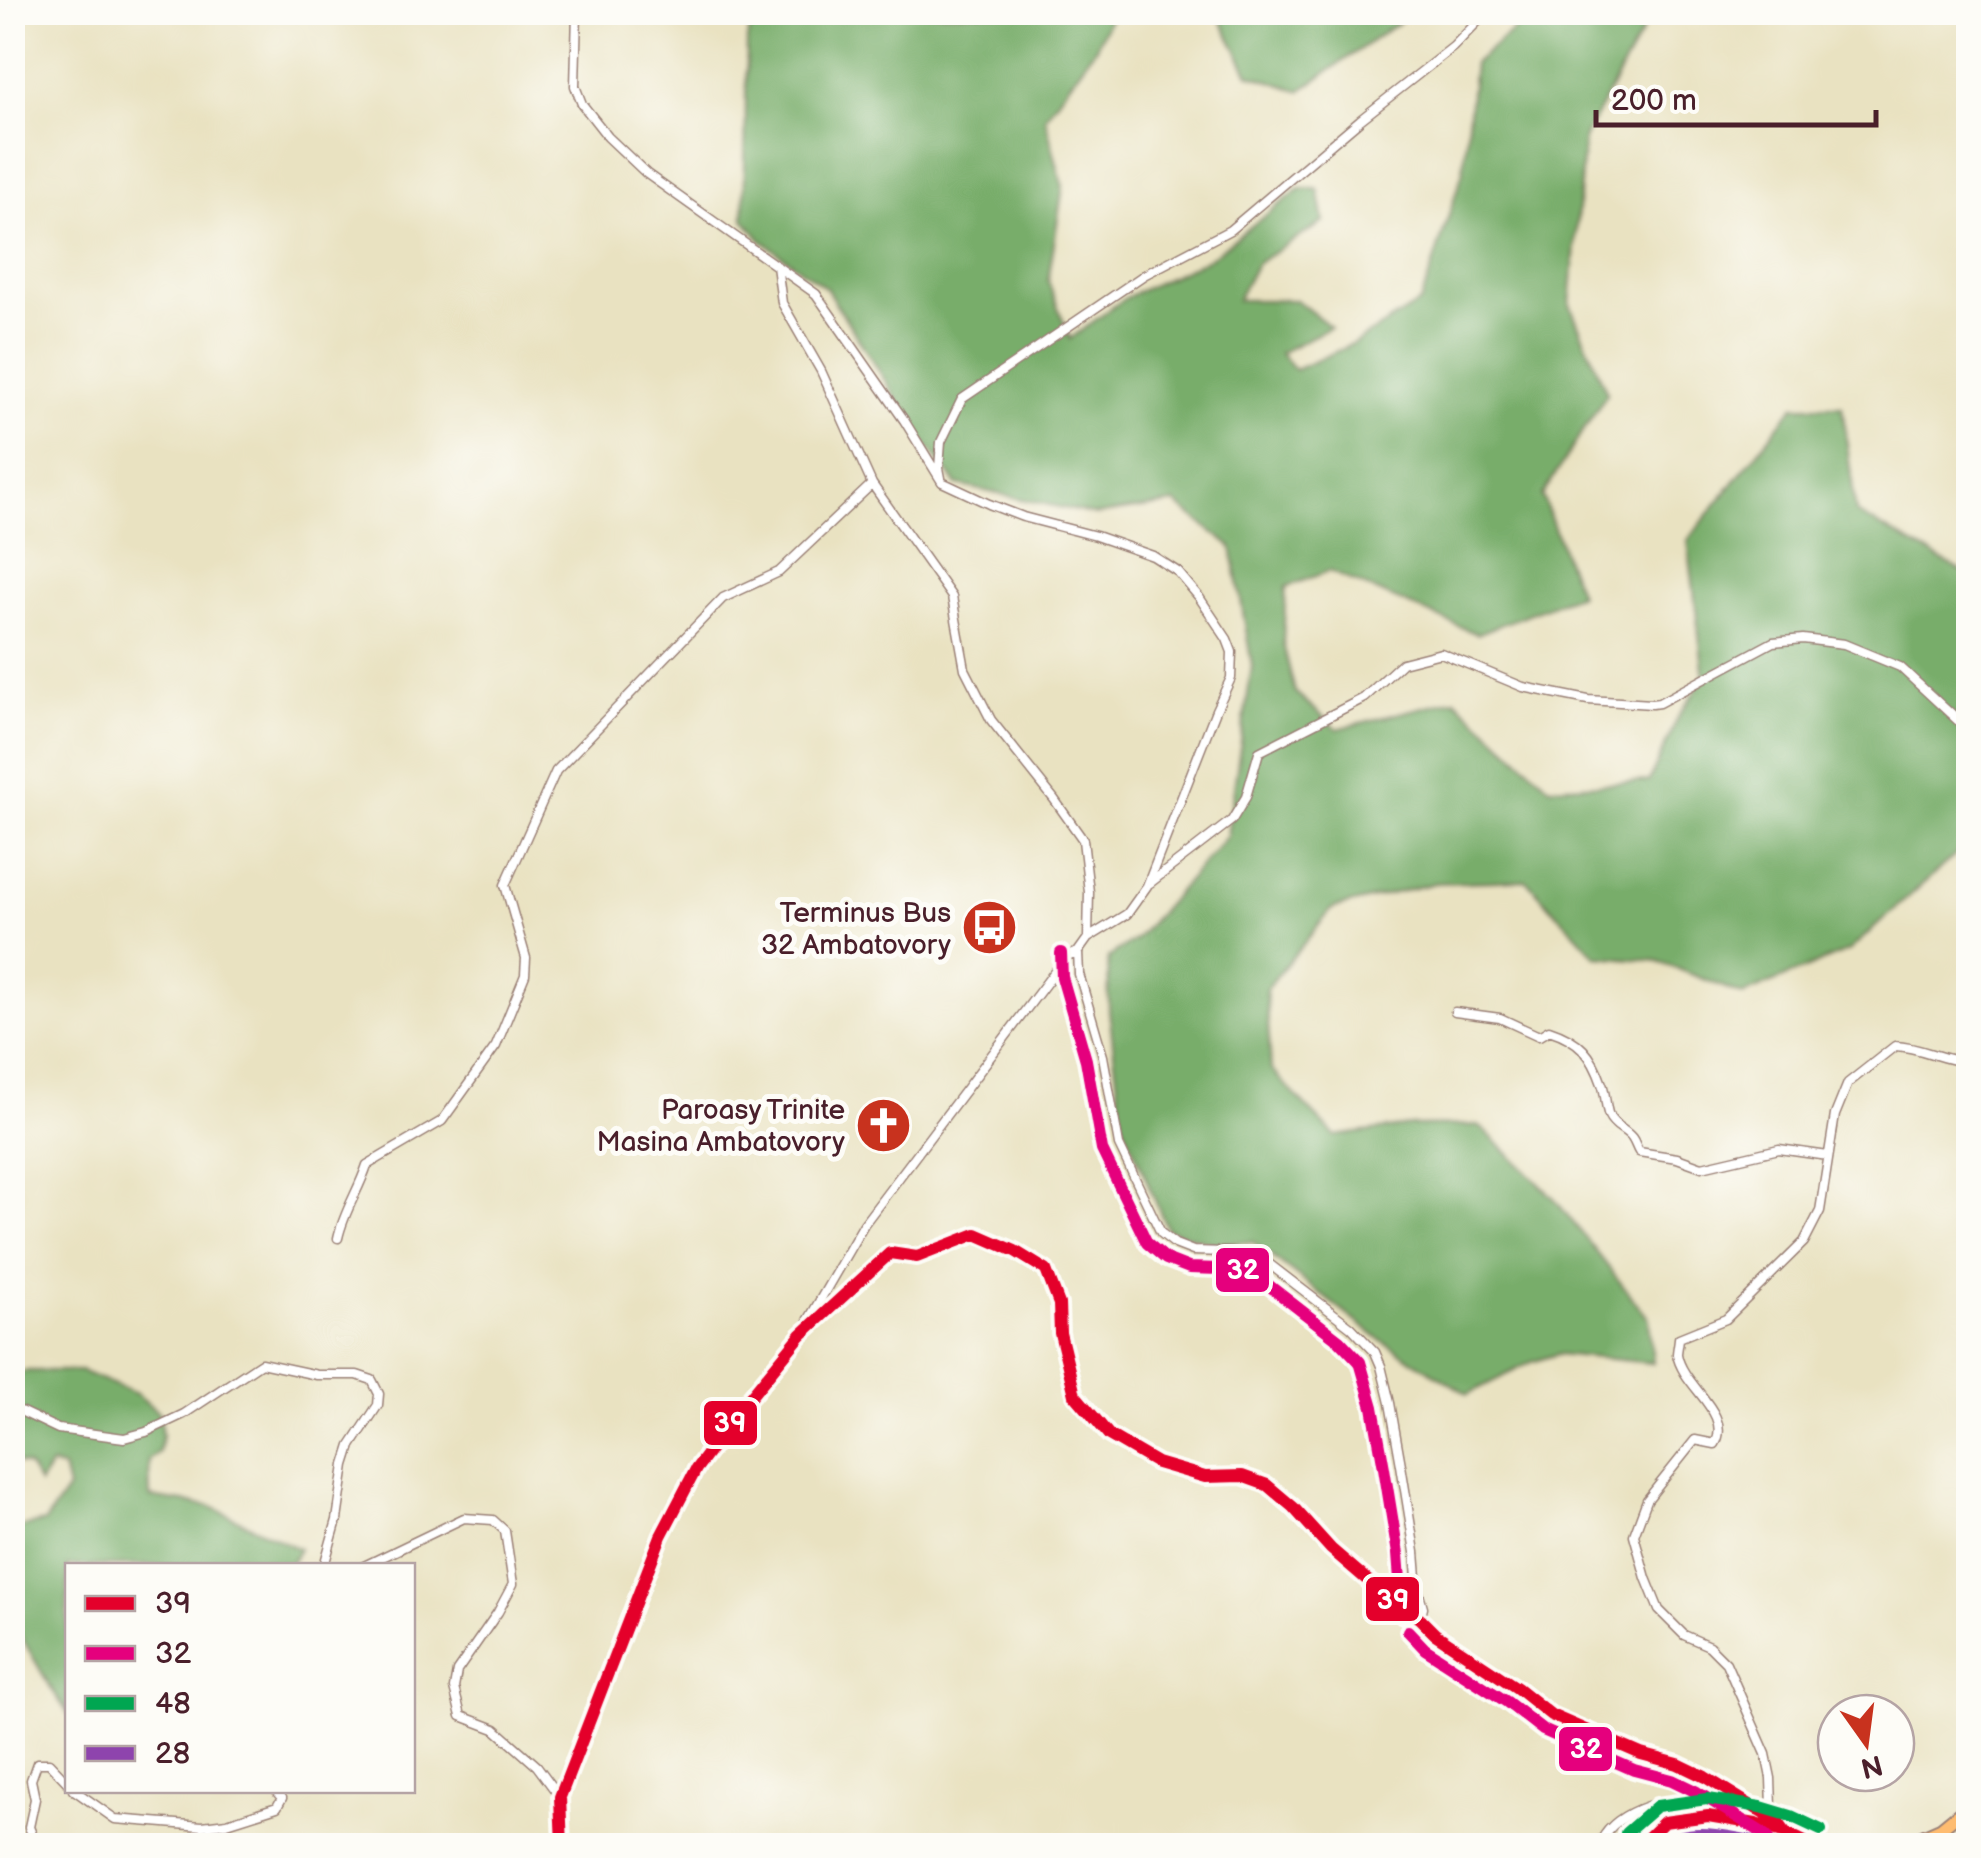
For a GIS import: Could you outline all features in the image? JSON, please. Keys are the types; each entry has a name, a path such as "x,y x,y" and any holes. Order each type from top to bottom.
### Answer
{"main road":[{"path":"1900,1846 1941,1828 1968,1806"},
{"path":"1638,1846 1664,1822 1698,1818 1758,1818 1806,1844"}],"street":[{"path":"577,12 574,86 582,104 608,138 648,174 816,294 942,482 1023,517 1153,556 1178,572 1199,597 1232,652 1231,678 1146,886 1127,914 1065,958 864,1224 801,1335"},
{"path":"942,482 941,442 962,399 1144,274 1230,230 1453,47 1487,12"},
{"path":"776,266 782,303 821,372 872,484 952,597 966,668 991,720 1083,840 1089,892 1088,938"},
{"path":"338,1238 342,1217 367,1165 442,1121 496,1046 525,975 526,958 505,885 556,771 723,598 779,572 872,484"},
{"path":"1146,886 1232,820 1246,798 1259,752 1364,698 1402,663 1440,653 1523,686 1588,700 1652,704 1773,642 1803,639 1844,644 1900,667 1968,730"},
{"path":"1078,952 1078,974 1102,1056 1119,1145 1160,1233 1193,1251 1254,1253 1352,1327 1375,1352 1402,1464 1423,1607 1420,1619"},
{"path":"1455,1012 1500,1018 1539,1036 1550,1030 1570,1037 1594,1066 1609,1116 1617,1128 1631,1136 1638,1152 1702,1167 1779,1149 1828,1156"},
{"path":"1758,1818 1772,1808 1771,1778 1766,1754 1749,1714 1726,1664 1709,1646 1684,1634 1659,1610 1634,1535 1647,1500 1694,1440 1714,1444 1720,1434 1718,1419 1686,1376 1676,1353 1679,1338 1726,1320 1804,1242 1820,1210 1835,1114 1848,1083 1895,1046 1914,1046 1957,1062 1968,1062"},
{"path":"562,1846 560,1797 618,1643 670,1519 696,1469 801,1335 890,1253 917,1257 976,1234 1046,1270 1059,1304 1060,1333 1075,1395 1110,1435 1156,1463 1205,1477 1242,1476 1266,1485 1373,1585 1435,1634 1552,1715 1705,1777 1758,1818"},
{"path":"12,1407 58,1429 124,1438 184,1414 262,1363 317,1375 357,1375 372,1380 379,1394 378,1405 351,1446 344,1465 325,1563"},
{"path":"370,1563 464,1518 493,1520 505,1531 513,1584 458,1671 454,1688 461,1716 495,1729 537,1766 560,1797"},
{"path":"37,1846 29,1826 35,1799 30,1780 37,1763 49,1763 65,1780"},
{"path":"78,1793 115,1819 202,1826 227,1823 277,1807 282,1798 278,1793"},
{"path":"1600,1846 1603,1836 1626,1816 1657,1803 1696,1798 1758,1818"},
{"path":"1959,1846 1968,1816"},
{"path":"1623,1846 1650,1834"}],"green space":[{"path":"755,13 1112,13 1096,47 1045,117 1063,187 1048,281 1070,339 1125,298 1208,259 1300,189 1318,189 1324,222 1256,264 1237,300 1296,300 1331,327 1280,353 1295,370 1353,344 1421,302 1463,171 1474,63 1533,13 1641,13 1643,30 1584,137 1570,305 1607,393 1542,496 1579,594 1477,634 1329,571 1286,587 1283,643 1295,692 1337,729 1455,699 1550,787 1649,781 1679,715 1704,678 1688,540 1794,406 1842,406 1856,513 1968,575 1968,843 1850,950 1743,995 1658,961 1596,956 1526,880 1435,883 1333,908 1266,989 1271,1070 1335,1136 1409,1126 1479,1125 1554,1198 1649,1319 1653,1363 1557,1354 1468,1394 1380,1340 1253,1242 1212,1243 1167,1229 1122,1121 1109,1011 1108,958 1136,939 1227,836 1252,666 1232,547 1175,503 1096,515 957,485 923,440 826,288 761,240 744,219 747,38"},
{"path":"1217,13 1412,13 1300,91 1249,74"},
{"path":"81,1371 137,1394 159,1413 162,1435 159,1452 149,1460 150,1497 210,1506 299,1549 291,1563 65,1563 65,1709 13,1622 12,1529 45,1522 68,1489 63,1468 51,1465 39,1484 28,1466 13,1461 13,1374"}],"transit line":[{"name":"32","path":"1061,953 1062,977 1086,1060 1102,1150 1147,1243 1166,1259 1189,1268 1249,1270 1339,1340 1360,1362 1384,1468 1405,1607 1403,1615"},
{"name":"39","path":"562,1846 560,1797 661,1536 696,1469 801,1335 890,1253 917,1257 976,1234 1046,1270 1059,1304 1060,1333 1075,1395 1109,1435 1157,1463 1205,1477 1242,1476 1267,1485 1373,1585 1435,1634 1551,1715 1705,1777 1778,1822 1786,1833"},
{"name":"32","path":"1408,1631 1425,1649 1543,1730 1634,1770 1672,1780 1697,1792 1766,1835 1774,1846"},
{"name":"48","path":"1626,1833 1657,1806 1707,1799 1761,1807 1821,1830"},
{"name":"39","path":"1639,1846 1664,1822 1708,1816 1756,1824 1813,1846"},
{"name":"28","path":"1664,1846 1695,1834 1753,1841"}],"place":[{"name":"Terminus Bus 32 Ambatovory","path":"990,928"},
{"name":"Paroasy Trinite Masina Ambatovory","path":"884,1125"}]}
